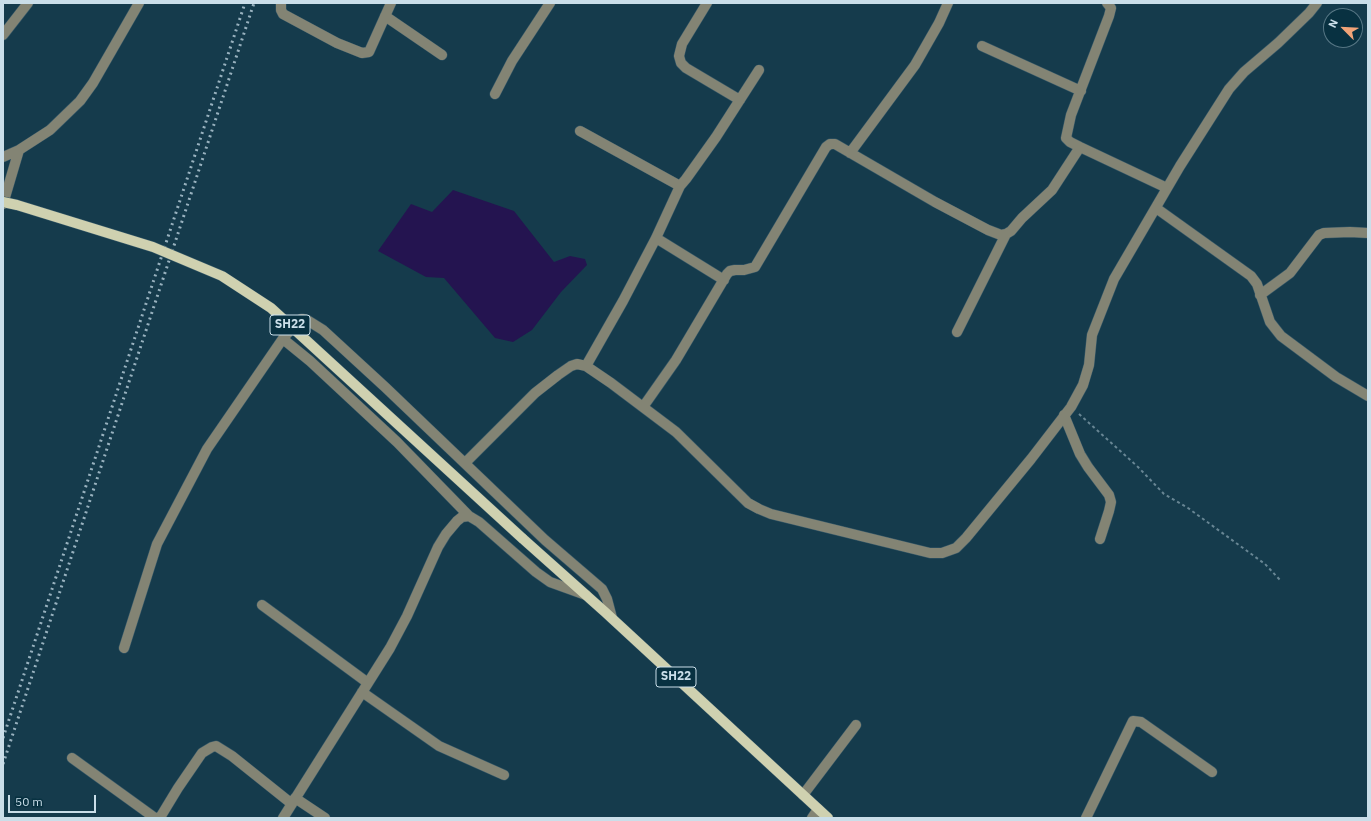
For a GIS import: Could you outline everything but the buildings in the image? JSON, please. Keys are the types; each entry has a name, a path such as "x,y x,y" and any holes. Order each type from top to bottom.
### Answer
{"main road":[{"name":"SH22","path":"3,203 24,207 153,247 222,276 271,308 522,538 612,618 828,818"}],"street":[{"path":"3,35 28,3"},
{"path":"3,157 19,150 50,130 80,101 93,83 139,3"},
{"path":"282,3 281,10 283,14 337,43 362,53 369,52 391,3"},
{"path":"495,94 512,60 550,3"},
{"path":"707,3 682,44 679,56 681,62 686,68 740,100"},
{"path":"850,153 915,65 939,23 948,3"},
{"path":"1107,3 1110,8 1110,16 1071,115 1066,138 1070,142 1080,147 1167,188"},
{"path":"465,463 535,393 571,366 577,364 586,366 612,383 676,432 748,503 759,509 771,514 930,553 942,553 956,548 1032,459 1071,406 1083,385 1089,365 1092,335 1114,280 1180,166 1229,89 1244,72 1278,43 1309,13 1317,3"},
{"path":"385,16 442,54"},
{"path":"982,46 1080,91"},
{"path":"586,366 623,301 656,238 680,186 716,137 759,70"},
{"path":"580,131 680,186"},
{"path":"643,407 676,360 730,271 744,270 755,266 826,147 830,144 835,144 936,202 988,230 1001,235 1011,231 1022,218 1052,190 1080,147"},
{"path":"3,203 19,150"},
{"path":"1156,208 1251,276 1257,284 1270,322 1281,336 1336,377 1368,396"},
{"path":"1260,295 1290,273 1319,235 1331,233 1368,233"},
{"path":"957,332 1006,234"},
{"path":"656,238 724,280"},
{"path":"124,648 157,544 207,449 283,339 301,319 307,320 323,330 545,540 602,589 607,599 612,618"},
{"path":"283,339 310,361 397,442 469,516 479,522 536,572 550,582 586,595"},
{"path":"1064,415 1080,454 1109,495 1111,502 1100,539"},
{"path":"283,818 390,648 407,616 438,547 446,534 462,517 469,516"},
{"path":"262,605 368,683"},
{"path":"362,692 439,746 504,775"},
{"path":"1086,818 1134,721 1141,722 1212,772"},
{"path":"803,795 856,725"},
{"path":"72,758 157,818 161,816 202,753 216,746 294,801 325,818"},
{"path":"812,818 818,809"}],"path":[{"path":"1071,406 1138,467 1164,494 1188,508 1259,560 1280,581"}],"shaded area":[{"path":"453,190 514,211 554,262 570,256 585,259 587,265 561,292 532,330 513,342 495,338 444,278 426,277 378,251 411,204 432,212"}],"railway":[{"path":"3,738 245,3"},
{"path":"3,764 254,3"}]}
